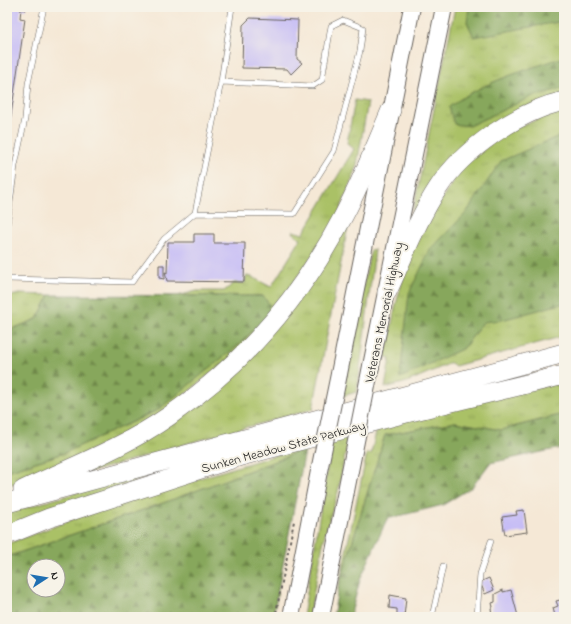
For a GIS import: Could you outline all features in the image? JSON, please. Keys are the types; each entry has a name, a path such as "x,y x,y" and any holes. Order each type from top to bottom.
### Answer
{"highway":[{"path":"387,292 410,241 438,188 465,157 514,121 564,101"},
{"path":"7,497 127,440 168,417 218,378 264,334 293,299 318,262 345,215 391,110"},
{"name":"Sunken Meadow State Parkway","path":"7,504 564,353"},
{"name":"Sunken Meadow State Parkway","path":"7,535 49,518 241,456 406,413 564,375"}],"main road":[{"path":"283,615 319,470 412,7"},
{"name":"Veterans Memorial Highway","path":"321,617 444,7"}],"lane":[{"path":"7,225 15,166 25,119 28,84 44,7"},
{"path":"195,214 221,82 232,7"},
{"path":"7,279 132,282 164,239 195,214 294,214 334,151 353,80 363,28 343,20 331,26 322,80 313,86 221,82"},
{"path":"477,617 480,574 492,541"},
{"path":"432,617 443,566"}],"path":[{"path":"283,615 294,520"}],"green space":[{"path":"455,7 564,7 564,95 505,119 411,221"},
{"path":"469,7 564,7 564,21 474,37 467,22"},
{"path":"564,57 564,88 533,96 469,126 454,124 449,107 462,98 490,84"},
{"path":"355,100 368,102 356,170 336,221 257,335 158,417 59,466 7,486 7,471 64,453 158,410 263,296 177,296 197,291 224,291 234,283 245,283 246,276 252,277 271,287 301,239 294,234 293,231 303,234 354,149 347,143"},
{"path":"564,109 564,336 455,366 451,363 407,382 385,388 390,358 385,357 396,304 409,257 428,221 462,167 506,132"},
{"path":"564,134 564,303 502,320 483,322 464,348 400,378 409,293 430,250 466,213 501,161"},
{"path":"348,226 313,409 189,443 50,484 168,424"},
{"path":"371,250 375,250 357,392 342,396 359,315 357,314"},
{"path":"19,294 50,295 37,319 7,331 7,297"},
{"path":"50,295 263,296 269,304 270,315 237,346 158,410 64,453 7,471 7,331 37,319"},
{"path":"564,382 564,414 501,430 455,422 385,435 338,589 367,453 371,454 378,423"},
{"path":"564,414 564,507 561,448 490,463 472,487 443,505 387,519 360,580 350,617 333,617 338,589 385,435 455,422 501,430"},
{"path":"349,435 338,492 325,534 309,617 303,617 332,439"},
{"path":"306,446 286,457 166,502 7,557 7,544 114,504"},
{"path":"306,446 274,611 230,617 141,617 126,615 114,617 7,617 7,557 166,502 286,457"},
{"path":"148,472 149,476 7,527 7,513"}],"building":[{"path":"7,7 26,7 26,10 21,9 20,18 25,19 10,122 7,122"},
{"path":"250,18 298,20 297,59 302,63 291,74 287,69 242,68 243,25"},
{"path":"194,234 214,234 214,243 245,243 244,282 167,281 165,272 167,273 168,242 194,242"},
{"path":"159,265 164,265 164,279 159,278"},
{"path":"524,510 527,532 505,535 502,517 517,515 516,511"},
{"path":"489,578 494,590 485,594 480,582"},
{"path":"503,590 503,592 511,590 518,616 501,617 500,614 492,615 491,608 493,607 492,603 495,602 495,594"},
{"path":"390,595 406,598 404,617 397,617 397,609 389,608"},
{"path":"564,599 564,617 561,617 560,614 555,616 553,608 558,606 556,601"}]}
